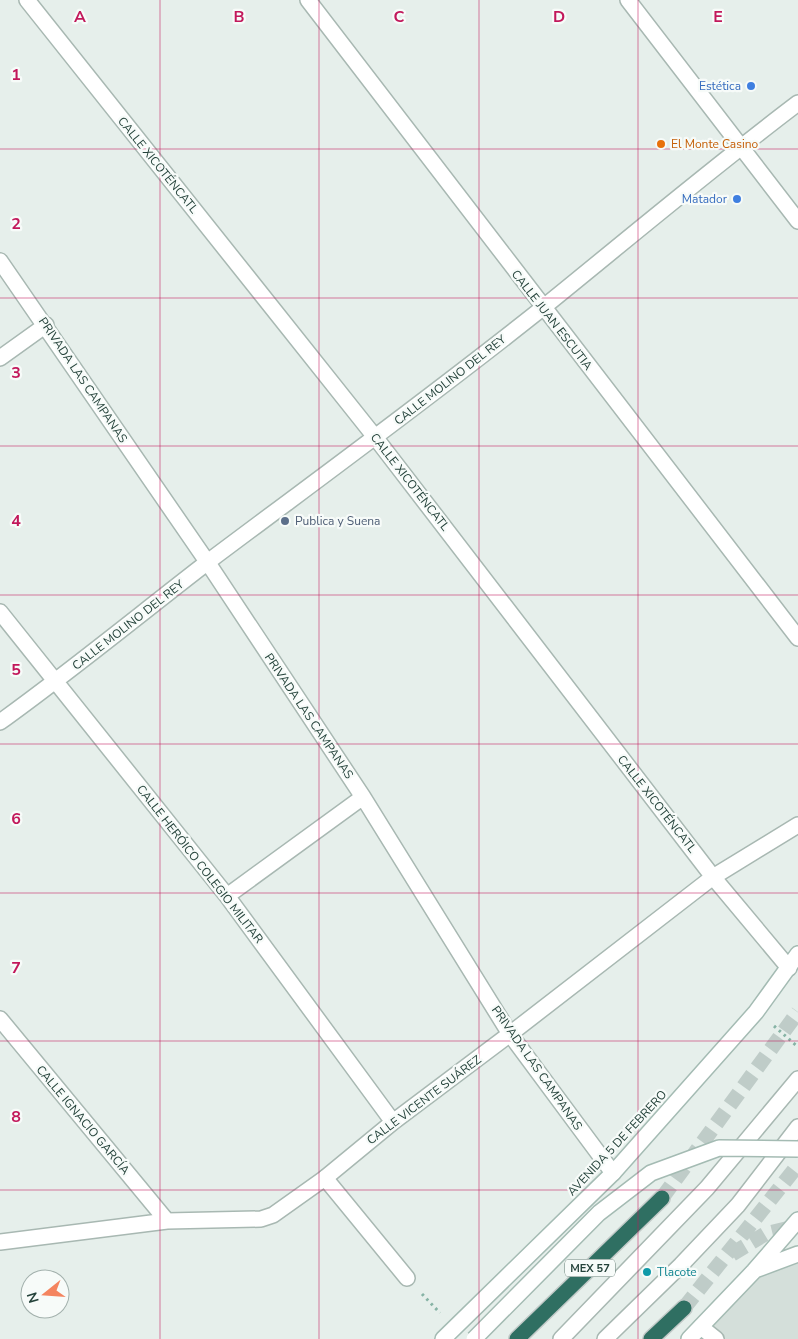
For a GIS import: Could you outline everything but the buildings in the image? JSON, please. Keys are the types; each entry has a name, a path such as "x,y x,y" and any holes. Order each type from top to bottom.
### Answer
{"highway":[{"name":"MEX 57","path":"518,1339 662,1198"},
{"path":"651,1339 684,1308"}],"street":[{"name":"CALLE XICOTÉNCATL","path":"27,0 376,437 713,877 794,972"},
{"name":"CALLE JUAN ESCUTIA","path":"308,0 798,638"},
{"path":"628,0 798,221"},
{"name":"CALLE MOLINO DEL REY","path":"0,722 55,682 543,308 741,146 798,103"},
{"name":"PRIVADA LAS CAMPANAS","path":"0,261 46,325 208,563 363,797 510,1034 613,1173"},
{"path":"0,358 46,325"},
{"name":"CALLE HERÓICO COLEGIO MILITAR","path":"0,612 227,896 393,1122"},
{"path":"227,896 363,797"},
{"name":"CALLE VICENTE SUÁREZ","path":"0,1242 167,1221 261,1219 273,1215 324,1178 393,1122 713,877 798,825"},
{"name":"AVENIDA 5 DE FEBRERO","path":"443,1339 613,1173 794,972 798,954"},
{"name":"CALLE IGNACIO GARCÍA","path":"0,1019 167,1221"},
{"path":"561,1339 707,1188 798,1079"},
{"path":"605,1339 676,1271 738,1205 798,1128"},
{"path":"474,1339 599,1212 651,1173 719,1148 798,1149"},
{"path":"324,1178 406,1278"},
{"path":"689,1339 754,1271 798,1220"},
{"path":"754,1271 798,1254"},
{"path":"701,1327 716,1339"}],"path":[{"path":"756,1012 798,1047"},
{"path":"406,1278 454,1328"}],"shaded area":[{"path":"798,1254 798,1339 689,1339 754,1271"}],"tunnel":[{"path":"662,1198 798,1012"},
{"path":"684,1308 798,1165"},
{"path":"732,1254 765,1234 798,1226"}],"place":[{"name":"Estética","path":"751,86"},
{"name":"El Monte Casino","path":"661,144"},
{"name":"Matador","path":"737,199"},
{"name":"Publica y Suena","path":"285,521"},
{"name":"Tlacote","path":"647,1272"}]}
